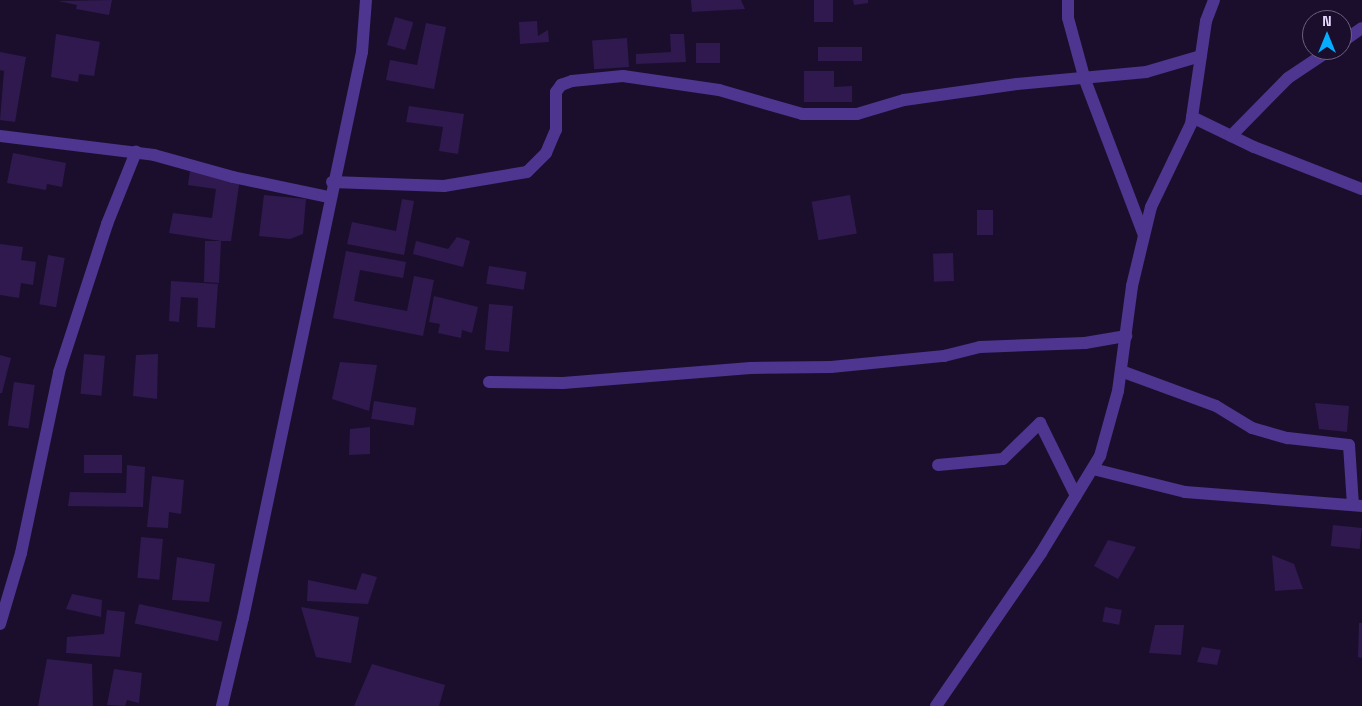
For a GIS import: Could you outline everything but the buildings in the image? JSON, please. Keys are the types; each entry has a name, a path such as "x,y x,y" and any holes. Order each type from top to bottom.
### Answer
{"street":[{"path":"222,706 243,618 332,182 362,52 366,0"},
{"path":"1068,0 1068,18 1085,80 1144,235"},
{"path":"936,706 1076,496 1100,456 1121,371 1132,286 1151,207 1192,117 1206,21 1214,0"},
{"path":"332,182 444,186 527,172 546,153 556,130 556,92 561,85 572,81 623,76 719,90 802,114 857,114 904,100 1017,84 1085,80 1146,72 1201,56"},
{"path":"1231,136 1288,78 1315,60"},
{"path":"1192,117 1231,136 1362,188"},
{"path":"0,136 136,152 233,178 329,197"},
{"path":"0,624 21,553 59,372 107,224 136,152"},
{"path":"489,382 563,383 750,368 831,367 944,356 980,347 1086,343 1126,336"},
{"path":"1093,468 1185,492 1358,506 1349,445 1288,438 1252,428 1216,406 1121,371"},
{"path":"938,465 1003,459 1040,423 1076,496"}]}
